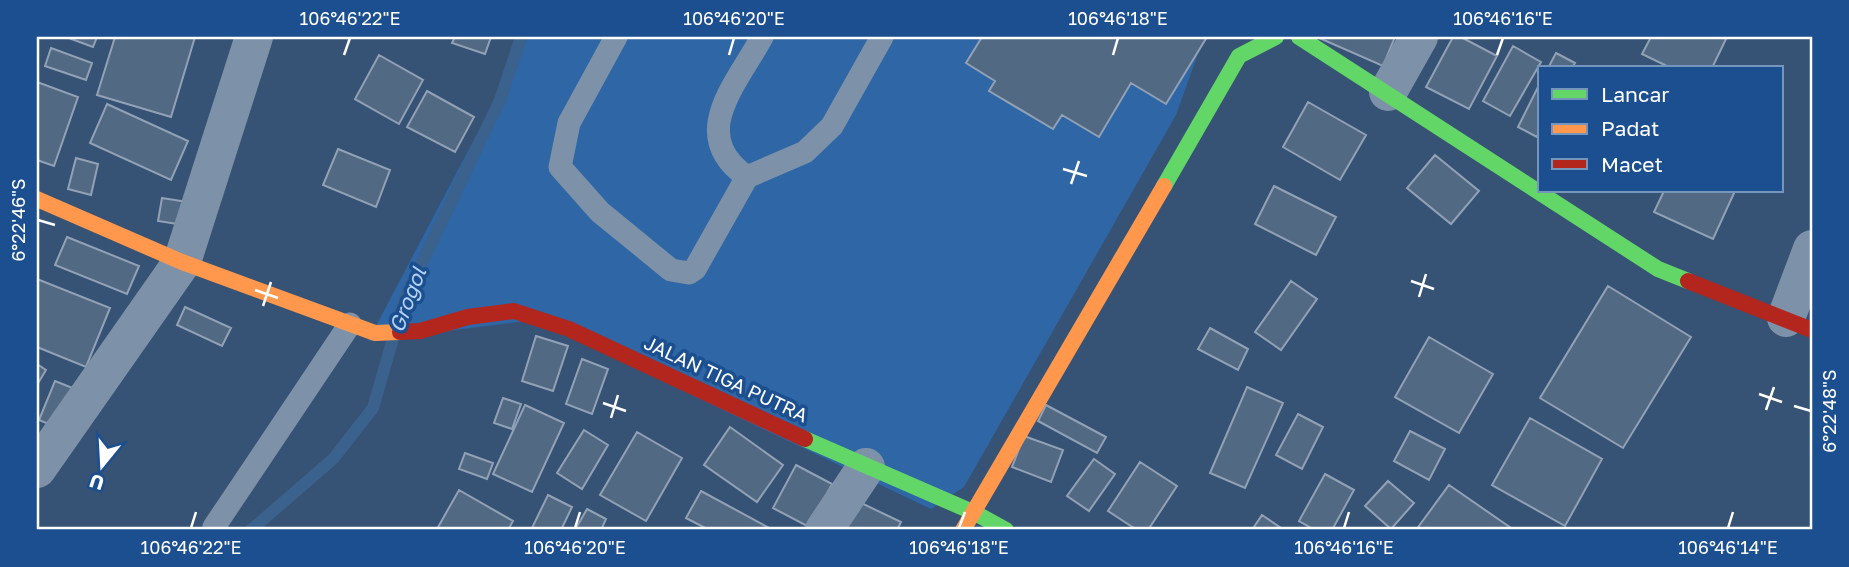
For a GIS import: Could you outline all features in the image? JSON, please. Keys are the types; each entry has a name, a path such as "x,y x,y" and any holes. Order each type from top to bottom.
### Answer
{"street":[{"path":"37,469 182,262 254,37"},
{"path":"963,530 1239,56 1276,37"},
{"path":"1299,37 1538,190"},
{"path":"1388,92 1419,37"},
{"path":"1541,192 1658,269 1799,324 1812,249"},
{"path":"37,199 182,262 349,324"},
{"name":"JALAN TIGA PUTRA","path":"349,324 375,333 420,331 468,317 514,311 569,329 866,467 975,513 1006,530"},
{"path":"824,530 866,467"}],"lane":[{"path":"616,37 569,123 560,167 600,212 671,270 688,273 695,269 747,177 804,152 832,126 882,37"},
{"path":"747,177 731,165 719,144 717,118 762,37"},
{"path":"214,527 349,324"}],"shaded area":[{"path":"528,37 1204,37 1176,115 964,487 931,509 534,320 368,341"}],"building":[{"path":"66,37 97,37 93,47"},
{"path":"115,37 195,37 171,117 97,95"},
{"path":"455,37 491,37 485,54 452,43"},
{"path":"982,37 1207,37 1166,104 1131,83 1099,137 1062,115 1053,129 989,91 995,81 966,63"},
{"path":"1317,37 1395,37 1383,66"},
{"path":"1453,37 1461,37 1497,56 1469,109 1426,87"},
{"path":"1651,37 1727,37 1713,66 1667,66 1642,54"},
{"path":"1513,46 1541,62 1510,116 1483,101"},
{"path":"51,48 92,63 86,80 45,66"},
{"path":"1556,53 1575,63 1573,66 1549,66"},
{"path":"379,55 423,80 399,124 355,99"},
{"path":"37,82 78,97 54,166 37,160"},
{"path":"1538,87 1537,137 1518,127"},
{"path":"427,91 474,117 455,152 407,127"},
{"path":"1308,102 1366,135 1340,180 1283,147"},
{"path":"107,104 188,141 171,180 90,143"},
{"path":"338,149 390,170 376,207 323,185"},
{"path":"1435,155 1479,191 1451,224 1407,188"},
{"path":"76,158 98,164 91,195 68,189"},
{"path":"1274,186 1336,217 1316,255 1255,224"},
{"path":"1664,192 1735,192 1713,239 1654,212"},
{"path":"162,198 194,203 190,226 158,221"},
{"path":"67,237 139,266 127,294 55,265"},
{"path":"37,279 110,308 86,367 37,347"},
{"path":"1291,281 1317,299 1281,350 1255,332"},
{"path":"1608,286 1691,337 1623,448 1540,398"},
{"path":"185,307 231,328 222,346 177,325"},
{"path":"1210,328 1248,349 1238,370 1198,349"},
{"path":"536,336 568,346 553,391 522,381"},
{"path":"1429,337 1493,374 1459,433 1395,397"},
{"path":"582,359 608,369 592,414 566,404"},
{"path":"37,364 46,370 37,385"},
{"path":"55,381 75,389 58,428 39,420"},
{"path":"1247,387 1283,403 1245,488 1210,473"},
{"path":"503,398 521,404 512,429 494,423"},
{"path":"525,405 564,423 532,492 493,474"},
{"path":"1046,405 1106,437 1097,453 1038,421"},
{"path":"1298,414 1323,427 1302,469 1276,455"},
{"path":"1530,418 1602,459 1565,526 1492,485"},
{"path":"730,427 783,465 757,502 704,465"},
{"path":"584,430 608,445 582,489 557,473"},
{"path":"1410,431 1445,449 1429,480 1394,461"},
{"path":"637,432 682,458 646,521 600,495"},
{"path":"1024,436 1063,450 1051,482 1012,467"},
{"path":"465,453 493,463 487,479 459,469"},
{"path":"1094,459 1115,474 1089,511 1067,496"},
{"path":"1140,462 1177,486 1148,530 1137,530 1108,511"},
{"path":"796,465 832,484 809,527 773,508"},
{"path":"1325,474 1354,490 1332,530 1315,530 1299,521"},
{"path":"1388,481 1414,503 1391,529 1365,506"},
{"path":"1449,485 1514,530 1416,530"},
{"path":"459,490 513,521 508,530 437,529"},
{"path":"701,491 773,530 709,530 686,518"},
{"path":"548,495 572,507 561,530 531,530"},
{"path":"857,501 901,522 897,530 843,530"},
{"path":"587,509 606,519 601,530 575,530"},
{"path":"1262,515 1284,530 1252,530"}],"waterway":[{"name":"Grogol","path":"251,530 333,459 373,408 404,300 500,100 521,37"}],"traffic: fast":[{"path":"1164,186 1239,56 1276,37"},
{"path":"1299,37 1538,191"},
{"path":"1539,192 1658,269 1688,281"},
{"path":"805,439 975,513 1006,530"}],"traffic: slow":[{"path":"963,530 1164,186"},
{"path":"37,199 182,262 375,333 400,332"}],"traffic: jam":[{"path":"1688,281 1812,330"},
{"path":"400,332 420,331 468,317 514,311 569,329 805,439"}]}
